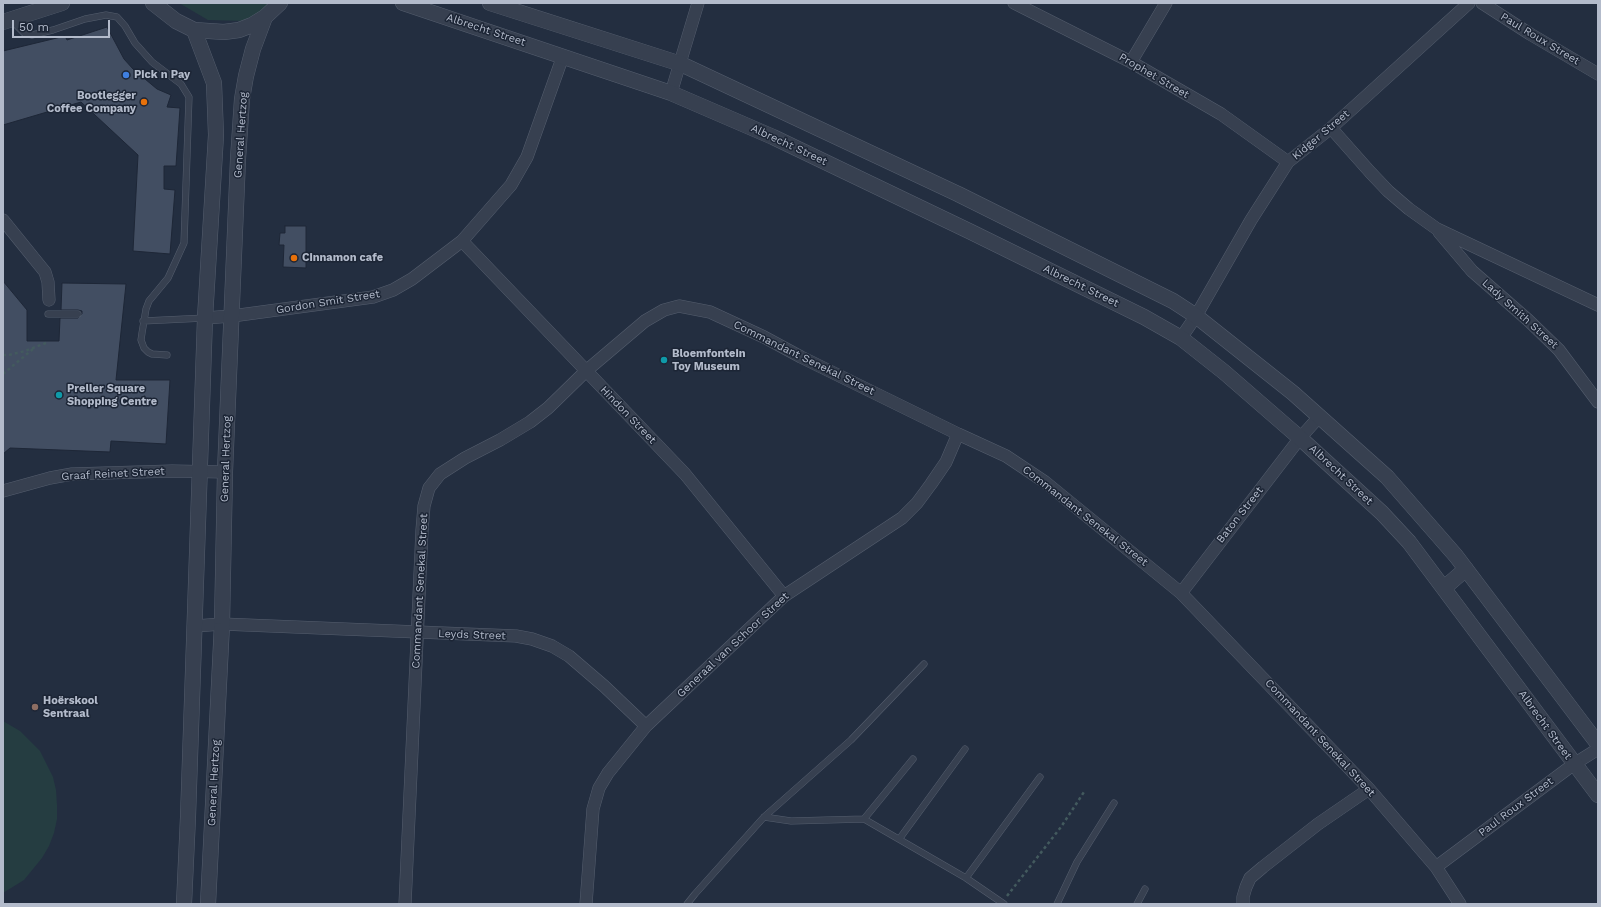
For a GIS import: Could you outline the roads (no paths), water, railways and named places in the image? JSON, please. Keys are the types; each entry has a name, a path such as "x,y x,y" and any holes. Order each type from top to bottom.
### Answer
{"street":[{"path":"6,21 62,3"},
{"path":"153,3 176,21 194,30 224,32 239,30 265,17 280,3"},
{"name":"Albrecht Street","path":"403,3 671,93 773,138 970,231 1144,317 1181,338 1224,372 1300,438 1382,513 1409,542 1598,795"},
{"path":"490,3 681,64 958,194 1173,301 1196,316 1293,393 1387,477 1466,569 1598,744"},
{"path":"671,93 681,64 698,3"},
{"name":"Prophet Street","path":"1014,3 1131,62 1221,114 1288,162"},
{"path":"1131,62 1166,3"},
{"name":"Kidger Street","path":"1181,338 1196,316 1251,220 1288,162 1331,128 1469,3"},
{"name":"Paul Roux Street","path":"1482,3 1530,34 1598,74"},
{"name":"General Hertzog","path":"208,904 222,624 225,472 238,159 242,99 253,49 265,17"},
{"path":"184,904 205,318 216,135 216,103 214,83 194,30"},
{"name":"Gordon Smit Street","path":"205,318 232,316 372,297 393,290 412,280 462,242 512,186 526,157 563,56"},
{"name":"Lady Smith Street","path":"1331,128 1388,191 1409,209 1437,229 1598,305"},
{"path":"3,220 45,272 48,282 49,300"},
{"name":"Lady Smith Street","path":"1437,229 1472,272 1559,350 1598,402"},
{"name":"Hindon Street","path":"462,242 685,474 784,596"},
{"name":"Commandant Senekal Street","path":"405,904 422,530 424,506 429,488 440,474 465,458 500,440 530,422 548,408 586,371 645,321 664,310 680,306 710,312 764,337 801,357 1006,456 1045,482 1181,593 1369,789 1436,867 1460,904"},
{"name":"Baton Street","path":"1181,593 1300,438 1319,417"},
{"name":"Generaal van Schoor Street","path":"586,904 593,809 599,788 608,773 646,726 784,596 902,518 917,503 946,462 958,434"},
{"name":"Graaf Reinet Street","path":"3,491 50,478 72,474 200,471 225,472"},
{"path":"1444,588 1466,569"},
{"name":"Leyds Street","path":"195,626 222,624 516,636 532,639 552,646 569,656 646,726"},
{"name":"Paul Roux Street","path":"1436,867 1574,764 1598,749"},
{"path":"1243,904 1243,897 1250,878 1318,824 1369,789"}],"lane":[{"path":"6,21 24,33 32,35 85,19 106,15 117,17 126,26 136,43 152,62 181,84 189,97 184,243 168,278 149,301 143,321 141,340 144,348 152,354 167,354"},
{"path":"48,314 78,314"},
{"path":"143,321 205,318"},
{"path":"687,904 694,894 764,817 851,740 924,664"},
{"path":"900,838 965,749"},
{"path":"864,819 913,759"},
{"path":"966,878 1040,777"},
{"path":"1057,904 1077,862 1114,803"},
{"path":"764,817 791,821 864,819 900,838 966,878 1002,904"},
{"path":"1137,904 1145,889"}],"place":[{"name":"Pick n Pay","path":"126,75"},
{"name":"Bootlegger Coffee Company","path":"144,102"},
{"name":"Cinnamon cafe","path":"294,258"},
{"name":"Bloemfontein Toy Museum","path":"664,360"},
{"name":"Preller Square Shopping Centre","path":"59,395"},
{"name":"Hoërskool Sentraal","path":"35,707"}]}
